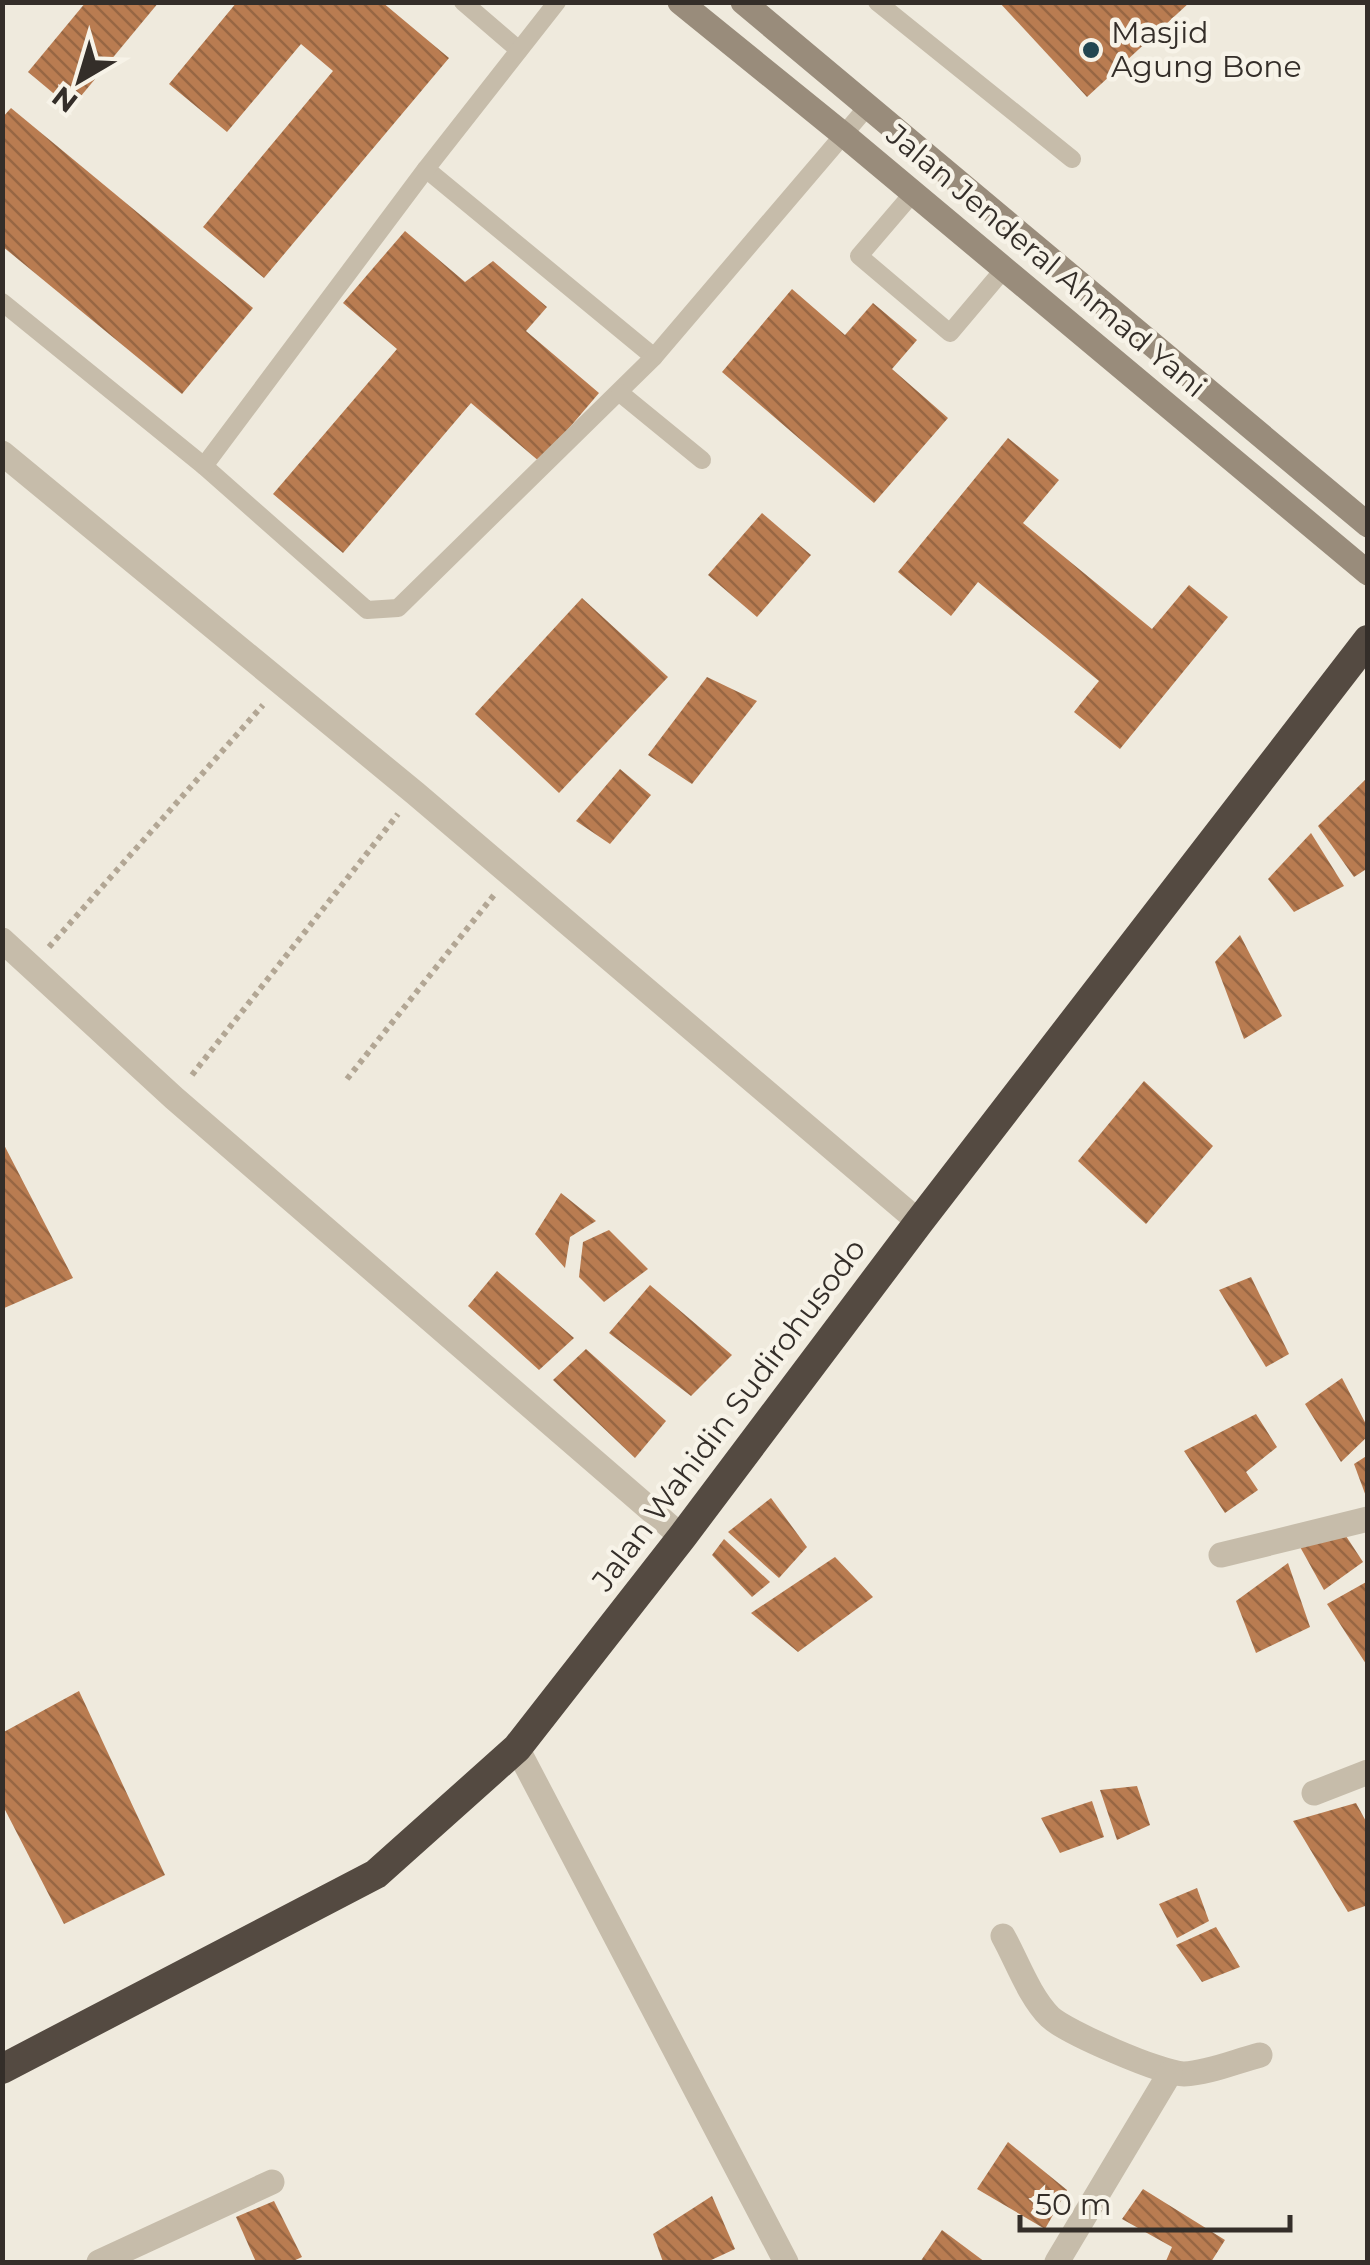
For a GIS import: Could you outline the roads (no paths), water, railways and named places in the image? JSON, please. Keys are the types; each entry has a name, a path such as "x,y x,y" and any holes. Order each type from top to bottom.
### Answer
{"highway":[{"name":"Jalan Wahidin Sudirohusodo","path":"2,2069 376,1874 516,1748 1368,640"}],"main road":[{"name":"Jalan Jenderal Ahmad Yani","path":"680,2 1368,573"},
{"path":"744,2 1368,524"}],"street":[{"path":"2,453 415,793 919,1222"},
{"path":"2,940 174,1098 682,1537"},
{"path":"1221,1555 1368,1519"},
{"path":"516,1748 786,2262"},
{"path":"1314,1793 1368,1772"},
{"path":"1004,1936 1041,2007 1051,2018 1088,2038 1170,2073 1188,2074 1260,2055"},
{"path":"1056,2262 1170,2073"},
{"path":"99,2262 272,2182"}],"lane":[{"path":"463,2 520,50"},
{"path":"204,466 426,169 557,2"},
{"path":"877,2 1072,159"},
{"path":"2,302 204,466 367,610 398,608 654,357 868,106"},
{"path":"426,169 654,357"},
{"path":"913,192 859,256 950,333 1004,269"},
{"path":"620,392 702,460"}],"place":[{"name":"Masjid Agung Bone","path":"1091,50"}]}
